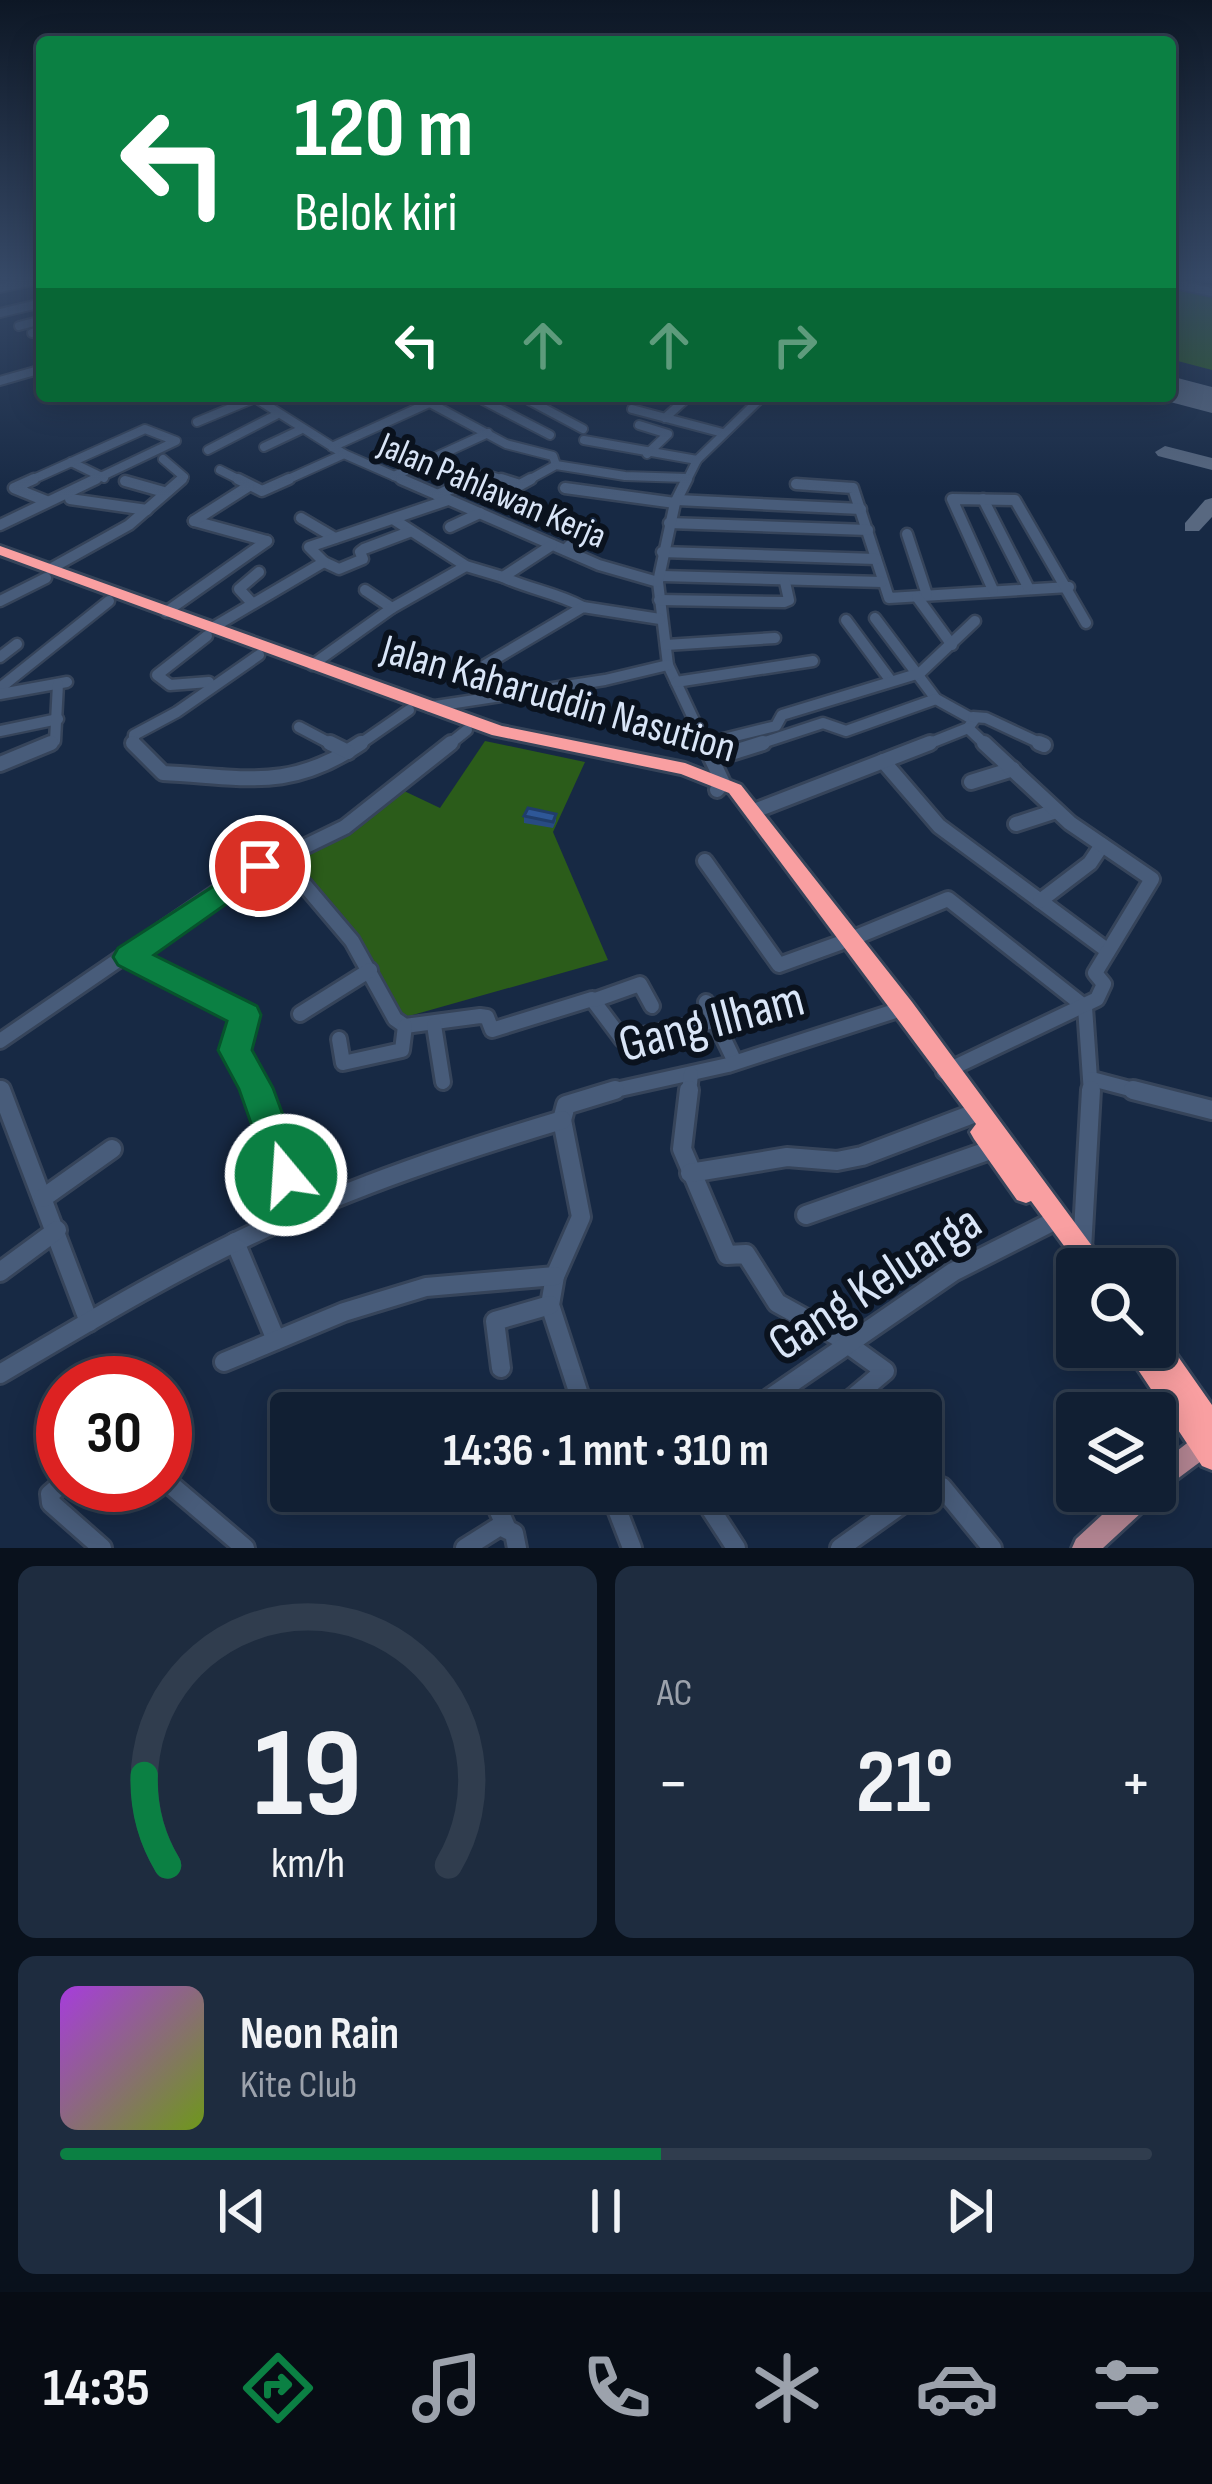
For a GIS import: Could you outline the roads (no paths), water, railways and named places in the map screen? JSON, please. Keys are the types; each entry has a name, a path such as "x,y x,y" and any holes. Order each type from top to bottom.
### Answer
{"highway":[{"name":"Jalan Kaharuddin Nasution","path":"0,550 110,601 312,665 378,694"},
{"name":"Jalan Kaharuddin Nasution","path":"0,559 166,612 259,655 419,708 514,736 654,763 742,795 895,1011 945,1071 993,1149 1071,1248"},
{"name":"Jalan Kaharuddin Nasution","path":"419,708 467,730 720,786 846,941 1074,1248"},
{"path":"1153,1368 1210,1441"},
{"path":"1167,1368 1210,1441"}],"main road":[{"path":"1176,1467 1210,1441"},
{"path":"1085,1548 1124,1512"}],"street":[{"path":"0,381 36,371"},
{"path":"197,422 243,402"},
{"name":"Jalan Pahlawan Kerja","path":"260,402 344,454 552,545 660,579"},
{"path":"332,447 416,402"},
{"path":"431,402 508,445 556,458 556,465"},
{"path":"487,402 550,435"},
{"path":"531,402 600,444 697,460"},
{"path":"665,418 682,402"},
{"name":"Jalan Pahlawan Kerja","path":"720,786 712,758 668,664 660,619 662,552 676,502 697,460 757,402"},
{"path":"632,410 723,433"},
{"path":"208,450 276,415"},
{"path":"639,425 668,434 647,454"},
{"path":"0,525 176,441 145,429 14,488 46,501"},
{"path":"264,447 299,430"},
{"path":"394,476 488,433"},
{"path":"575,467 600,444"},
{"path":"220,470 262,491 344,454"},
{"path":"0,601 147,510 185,474 163,459"},
{"path":"71,462 104,478"},
{"path":"437,495 485,473 517,485 556,465 687,478"},
{"path":"125,481 164,492"},
{"path":"796,484 850,486 889,598 1069,587"},
{"path":"166,612 267,540 194,521 249,486"},
{"path":"565,488 676,502 861,509"},
{"path":"70,499 147,510"},
{"path":"983,499 1028,587"},
{"path":"409,532 364,549 360,552 363,559 339,569 308,548 450,500"},
{"path":"993,590 950,500 1016,501 1086,623"},
{"path":"450,527 480,513"},
{"path":"301,518 334,538"},
{"path":"393,519 466,566 531,590 547,588 583,607 660,619"},
{"path":"669,523 868,530"},
{"path":"565,550 586,529"},
{"path":"907,534 922,596 952,645"},
{"path":"503,577 552,545"},
{"path":"662,552 876,559"},
{"path":"216,680 170,685 157,675 250,602 324,562"},
{"path":"312,665 392,608 466,566"},
{"path":"239,590 259,572"},
{"path":"660,579 882,582"},
{"path":"213,580 239,590 250,602"},
{"path":"738,581 740,602"},
{"path":"659,600 788,602 785,581"},
{"path":"365,590 392,608"},
{"path":"0,691 110,601"},
{"path":"485,665 583,607"},
{"path":"875,618 936,699 971,723 1056,811 1152,877 1095,973 1104,983 1097,999 945,1071"},
{"path":"846,620 891,682"},
{"path":"703,744 773,727 780,715 920,673 974,621"},
{"path":"666,645 775,638"},
{"path":"752,639 764,668"},
{"path":"0,657 17,644"},
{"path":"259,655 132,738 133,745 163,773 286,780 349,752 419,708 605,680 668,664"},
{"path":"676,682 814,661"},
{"path":"0,691 62,683 54,742 0,764"},
{"path":"712,758 823,723 846,731 936,699"},
{"path":"754,811 986,718 1044,745"},
{"path":"0,731 58,719"},
{"path":"299,727 349,752"},
{"path":"0,1041 129,957 232,882 370,810 467,730"},
{"path":"883,760 939,826 1108,950"},
{"path":"971,782 1013,769"},
{"path":"1016,824 1056,811"},
{"path":"1040,902 1090,862 1102,844"},
{"path":"280,856 352,941 395,1019 405,1026 480,1016 487,1017 492,1030 640,984 652,1006"},
{"path":"705,860 778,965 945,898 1085,1007 1092,1079 1084,1248"},
{"path":"129,957 245,1015 235,1050 256,1088 302,1211"},
{"path":"300,1014 370,970"},
{"path":"596,1000 622,1039 715,1021"},
{"path":"706,1002 735,1062"},
{"name":"Gang Ilham","path":"0,1374 235,1243 302,1211 562,1120 566,1105 582,1097 735,1062 895,1011"},
{"path":"434,1025 443,1082"},
{"path":"339,1039 343,1064 402,1050 405,1026"},
{"path":"691,1074 682,1135 690,1173 727,1255 746,1254 777,1303 885,1371 860,1392"},
{"path":"1092,1079 1212,1110"},
{"path":"0,1088 89,1322"},
{"path":"690,1173 787,1157 805,1162 850,1159 970,1115"},
{"path":"562,1120 581,1217 555,1276 550,1305 578,1392"},
{"path":"43,1198 112,1149"},
{"path":"806,1215 993,1149"},
{"name":"Gang Keluarga","path":"780,1392 953,1272 1048,1224"},
{"path":"0,1272 57,1230"},
{"path":"235,1243 275,1340"},
{"path":"224,1362 426,1287 555,1276"},
{"path":"501,1368 495,1321 550,1305"},
{"path":"942,1487 992,1548"},
{"path":"192,1503 245,1548"},
{"path":"61,1512 102,1548"},
{"path":"499,1512 514,1533 517,1548"},
{"path":"623,1512 632,1548"},
{"path":"713,1512 736,1548"},
{"path":"839,1548 879,1512"},
{"path":"465,1548 506,1527"}]}
